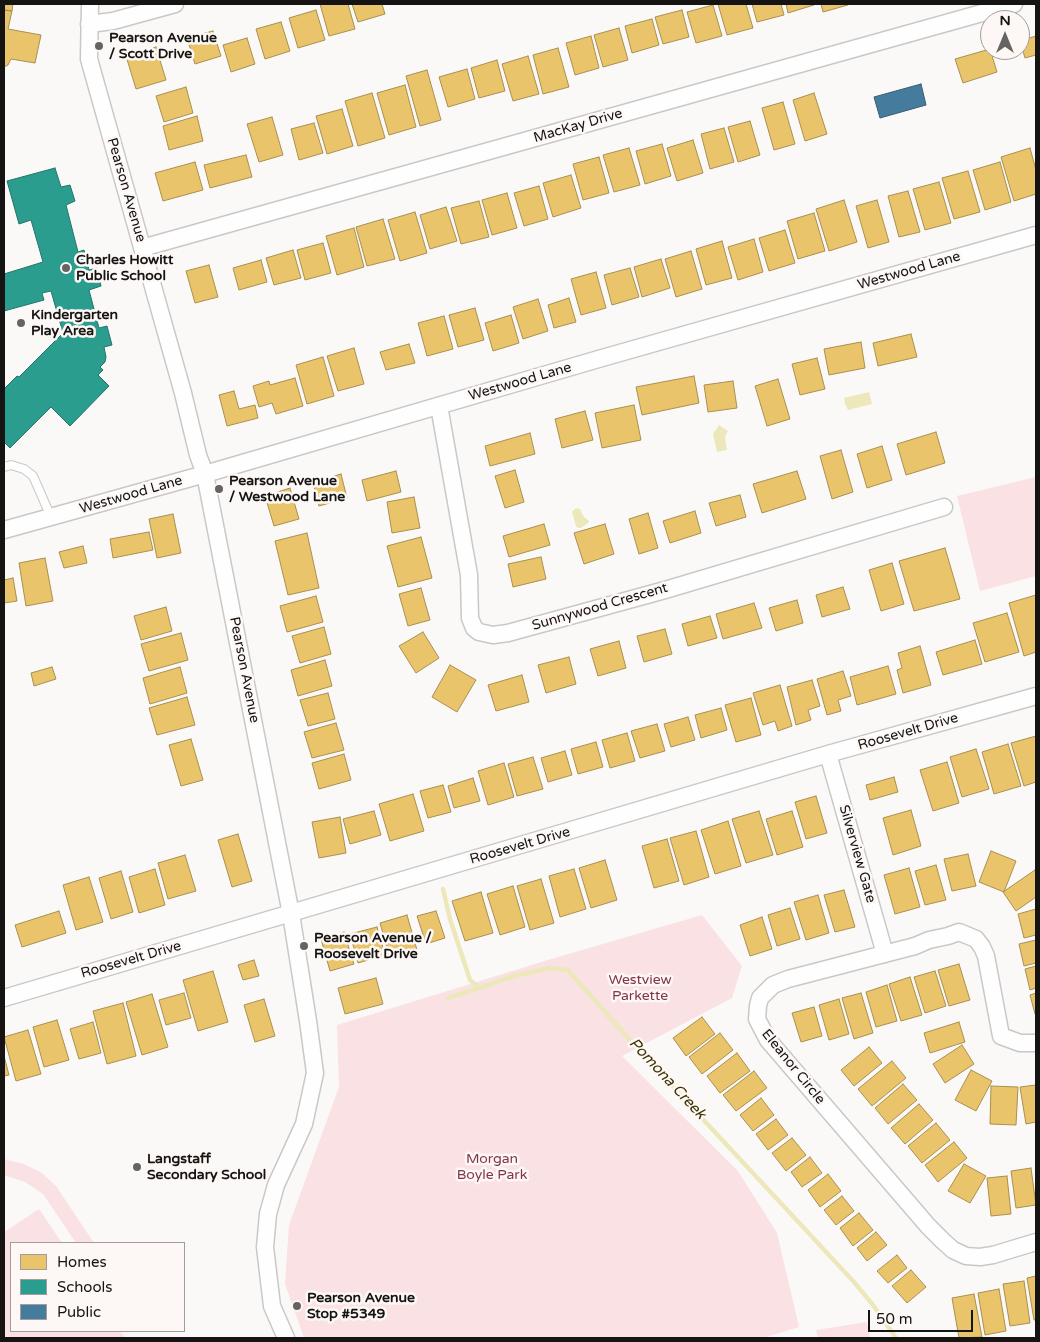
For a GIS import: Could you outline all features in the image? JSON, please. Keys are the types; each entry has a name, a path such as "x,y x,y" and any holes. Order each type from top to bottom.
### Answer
{"street":[{"name":"Pearson Avenue","path":"90,4 89,59 183,393 198,455 206,474 291,914 308,1021 315,1073 304,1124 276,1185 268,1214 265,1247 272,1306 286,1338"},
{"path":"89,24 113,21 175,4"},
{"name":"MacKay Drive","path":"142,248 1014,4"},
{"name":"Westwood Lane","path":"4,530 206,474 1036,235"},
{"name":"Sunnywood Crescent","path":"439,406 469,576 470,618 478,632 493,635 508,633 665,590 944,507"},
{"name":"Roosevelt Drive","path":"4,998 828,754 1036,696"},
{"name":"Silverview Gate","path":"828,754 885,954"},
{"name":"Eleanor Circle","path":"1036,1042 1020,1043 1001,1036 988,962 982,947 976,939 959,932 885,954 788,979 773,985 760,998 758,1006 758,1019 768,1040 928,1226 953,1250 966,1256 993,1255 1036,1242"}],"lane":[{"path":"4,467 11,465 24,469 34,476 51,517"}],"green space":[{"path":"1036,477 1036,576 980,591 957,496"},
{"name":"Morgan Boyle Park","path":"702,915 742,966 732,998 622,1056 738,1171 777,1233 799,1327 763,1338 304,1338 285,1284 289,1225 339,1087 337,1025"},
{"path":"4,1159 24,1164 42,1173 56,1186 93,1242 75,1242 43,1194 25,1182 4,1175"},
{"path":"39,1209 61,1242 10,1242 10,1332 121,1332 125,1338 4,1338 4,1232"},
{"path":"867,1322 870,1338 818,1338 816,1330"}],"shaded area":[{"path":"869,392 872,404 848,410 844,398"},
{"path":"719,425 728,431 725,437 727,450 717,452 713,434"},
{"path":"576,508 580,509 584,517 589,521 581,528 576,526 572,512"}],"building: Homes":[{"path":"4,4 13,4 12,11 4,10"},
{"path":"320,4 348,4 355,29 329,36"},
{"path":"352,4 382,4 385,14 358,22"},
{"path":"718,4 746,4 753,28 727,35"},
{"path":"752,4 781,4 784,15 757,22"},
{"path":"786,4 814,4 814,5 788,13"},
{"path":"821,4 847,4 848,5 823,12"},
{"path":"713,5 722,36 696,43 687,12"},
{"path":"4,10 12,11 8,29 41,35 35,63 11,59 8,65 4,67"},
{"path":"316,10 325,40 298,48 289,18"},
{"path":"682,10 689,37 663,44 655,17"},
{"path":"652,19 659,45 632,53 625,26"},
{"path":"281,22 290,51 265,59 256,29"},
{"path":"619,28 628,60 603,67 594,35"},
{"path":"213,31 221,56 195,64 187,38"},
{"path":"591,36 599,68 575,75 566,43"},
{"path":"1036,36 1036,55 1030,57 1030,38"},
{"path":"247,38 255,64 231,72 223,45"},
{"path":"156,47 166,80 136,89 126,56"},
{"path":"558,48 569,87 543,94 533,55"},
{"path":"980,52 980,60 993,60 997,72 963,83 955,59"},
{"path":"528,56 539,94 513,101 502,64"},
{"path":"497,60 505,91 479,98 471,68"},
{"path":"467,69 475,99 448,107 439,77"},
{"path":"427,70 441,120 420,126 406,76"},
{"path":"405,85 416,127 389,135 377,93"},
{"path":"186,87 193,113 164,122 156,96"},
{"path":"372,93 385,138 358,146 345,101"},
{"path":"814,93 827,134 805,141 793,100"},
{"path":"783,102 795,144 774,150 762,108"},
{"path":"342,109 353,146 327,154 316,116"},
{"path":"197,116 203,141 169,150 163,126"},
{"path":"272,117 283,155 259,162 247,124"},
{"path":"750,121 760,155 738,162 728,127"},
{"path":"314,123 323,153 299,160 291,129"},
{"path":"724,128 734,162 710,169 701,134"},
{"path":"693,140 703,173 677,181 667,148"},
{"path":"662,144 671,176 645,184 636,151"},
{"path":"629,148 640,185 614,192 603,155"},
{"path":"1030,148 1036,170 1036,194 1014,201 1001,157"},
{"path":"246,155 252,177 210,188 204,165"},
{"path":"599,157 609,193 583,200 573,164"},
{"path":"195,162 203,190 163,201 155,173"},
{"path":"1000,162 1011,202 985,210 973,170"},
{"path":"968,171 980,212 954,219 942,178"},
{"path":"571,175 581,208 553,217 543,183"},
{"path":"939,182 951,223 925,230 913,189"},
{"path":"539,186 548,219 524,226 514,193"},
{"path":"908,191 920,232 899,237 888,196"},
{"path":"507,193 517,228 492,235 482,200"},
{"path":"844,200 857,242 829,251 816,209"},
{"path":"877,200 889,242 868,248 856,206"},
{"path":"479,201 489,237 461,244 451,208"},
{"path":"446,207 457,241 430,249 420,215"},
{"path":"415,212 427,253 400,261 388,220"},
{"path":"814,213 825,251 798,259 787,221"},
{"path":"383,219 395,259 367,266 356,227"},
{"path":"354,228 364,267 337,275 326,236"},
{"path":"785,230 795,263 769,271 759,238"},
{"path":"754,239 763,272 738,280 728,247"},
{"path":"722,241 732,278 706,285 696,249"},
{"path":"323,243 331,273 305,280 297,250"},
{"path":"293,250 301,278 274,285 266,258"},
{"path":"691,251 702,289 676,297 665,259"},
{"path":"661,259 670,288 642,297 634,267"},
{"path":"261,260 267,282 239,290 233,268"},
{"path":"209,265 218,297 195,303 186,271"},
{"path":"630,268 639,297 612,305 604,275"},
{"path":"596,272 606,308 581,315 571,279"},
{"path":"569,298 576,322 554,328 548,305"},
{"path":"538,299 548,331 523,339 513,307"},
{"path":"475,308 484,340 458,347 449,315"},
{"path":"511,315 519,343 493,351 485,323"},
{"path":"444,316 453,349 427,356 418,323"},
{"path":"911,334 917,357 878,366 873,343"},
{"path":"861,342 865,368 829,375 824,349"},
{"path":"409,344 415,363 386,370 380,352"},
{"path":"354,348 364,384 338,391 327,356"},
{"path":"323,357 334,396 307,404 296,365"},
{"path":"817,358 825,389 800,395 792,364"},
{"path":"694,376 699,403 642,415 636,387"},
{"path":"295,378 303,406 276,414 272,403 259,407 253,386 269,381 270,385"},
{"path":"778,379 790,419 767,426 755,386"},
{"path":"733,381 737,408 708,412 704,385"},
{"path":"234,391 239,409 255,405 258,418 227,426 219,395"},
{"path":"634,405 641,440 602,448 595,413"},
{"path":"585,411 593,440 562,448 555,419"},
{"path":"936,432 945,463 906,475 897,444"},
{"path":"530,433 535,454 490,466 485,446"},
{"path":"882,446 892,480 867,488 857,454"},
{"path":"841,450 853,492 832,499 820,456"},
{"path":"515,470 524,502 505,508 495,476"},
{"path":"396,471 401,492 367,501 362,480"},
{"path":"797,471 806,499 762,513 753,484"},
{"path":"341,474 347,498 319,506 313,482"},
{"path":"290,488 299,519 274,526 265,496"},
{"path":"740,495 746,517 716,526 709,503"},
{"path":"414,497 420,528 392,533 387,502"},
{"path":"695,511 701,533 670,543 663,521"},
{"path":"648,513 658,548 639,554 629,519"},
{"path":"173,514 181,553 157,558 149,519"},
{"path":"544,524 550,545 509,557 503,536"},
{"path":"605,524 614,554 584,564 574,533"},
{"path":"149,532 153,550 113,558 110,539"},
{"path":"307,533 319,588 288,595 275,541"},
{"path":"421,537 432,578 398,587 387,546"},
{"path":"83,546 87,563 64,568 59,552"},
{"path":"945,548 960,599 914,611 899,561"},
{"path":"541,557 546,579 513,587 508,564"},
{"path":"45,558 53,601 26,606 19,563"},
{"path":"892,563 904,604 881,611 869,570"},
{"path":"13,578 17,601 4,603 4,580"},
{"path":"843,587 850,609 822,617 816,595"},
{"path":"421,588 430,620 408,626 399,594"},
{"path":"1036,595 1036,652 1024,656 1009,603"},
{"path":"316,596 323,622 287,632 280,606"},
{"path":"797,600 803,623 776,631 769,608"},
{"path":"754,603 762,628 723,639 716,614"},
{"path":"166,607 172,631 141,640 134,616"},
{"path":"1007,613 1019,652 985,662 973,623"},
{"path":"710,616 717,638 688,646 682,624"},
{"path":"324,627 331,654 300,663 292,636"},
{"path":"665,629 672,654 644,662 637,636"},
{"path":"423,632 439,658 416,673 399,646"},
{"path":"181,633 188,660 149,671 141,644"},
{"path":"975,640 982,664 943,675 936,652"},
{"path":"619,641 626,668 598,676 590,649"},
{"path":"920,646 931,685 903,693 897,670 902,668 898,653"},
{"path":"569,657 576,684 546,693 538,665"},
{"path":"325,660 332,686 298,696 291,670"},
{"path":"450,665 476,680 457,712 432,697"},
{"path":"888,666 896,694 857,705 850,677"},
{"path":"52,667 56,679 34,686 31,673"},
{"path":"180,667 187,693 150,704 143,678"},
{"path":"843,671 851,696 838,700 841,711 827,715 817,679"},
{"path":"522,675 529,702 496,711 488,685"},
{"path":"812,680 820,706 808,710 811,720 796,725 787,687"},
{"path":"780,685 792,726 778,731 775,721 763,725 753,693"},
{"path":"328,693 335,719 308,726 300,700"},
{"path":"187,697 195,725 157,735 149,708"},
{"path":"751,698 761,735 736,742 725,705"},
{"path":"721,708 727,730 701,738 695,715"},
{"path":"688,717 695,740 671,747 664,724"},
{"path":"336,723 344,750 312,758 304,732"},
{"path":"657,724 665,751 640,758 631,731"},
{"path":"627,733 635,761 610,768 602,740"},
{"path":"1036,736 1036,782 1024,786 1011,743"},
{"path":"191,739 203,780 181,786 169,745"},
{"path":"596,742 603,767 578,774 571,749"},
{"path":"1008,744 1021,786 994,794 982,752"},
{"path":"976,749 989,789 962,797 950,757"},
{"path":"565,751 572,775 548,782 541,758"},
{"path":"344,754 351,780 319,789 312,763"},
{"path":"533,757 543,789 517,796 508,764"},
{"path":"947,762 959,803 933,811 920,770"},
{"path":"504,763 514,797 488,805 478,771"},
{"path":"894,777 898,792 870,800 866,785"},
{"path":"473,778 480,801 454,808 448,786"},
{"path":"443,785 451,812 428,818 420,791"},
{"path":"413,794 424,831 390,841 379,804"},
{"path":"816,796 827,833 806,839 795,802"},
{"path":"911,810 921,846 893,855 883,818"},
{"path":"374,811 381,835 350,844 343,819"},
{"path":"759,811 773,855 746,863 732,819"},
{"path":"792,811 803,847 777,855 766,819"},
{"path":"340,817 346,853 319,858 312,822"},
{"path":"728,821 741,866 715,874 701,830"},
{"path":"696,831 709,877 684,885 670,838"},
{"path":"238,834 252,881 232,887 218,840"},
{"path":"667,839 679,881 654,888 642,846"},
{"path":"991,851 1016,861 1004,892 979,882"},
{"path":"968,854 976,886 952,891 944,859"},
{"path":"185,855 196,891 168,899 158,863"},
{"path":"605,860 617,900 591,908 579,868"},
{"path":"936,865 946,900 925,905 915,871"},
{"path":"909,868 920,907 895,914 884,875"},
{"path":"155,869 165,905 139,913 129,877"},
{"path":"574,869 586,909 560,917 549,876"},
{"path":"1035,870 1036,897 1016,911 1003,892"},
{"path":"121,871 133,912 111,919 99,878"},
{"path":"89,877 103,922 76,930 63,885"},
{"path":"541,879 554,923 530,930 517,886"},
{"path":"513,886 525,927 500,935 487,894"},
{"path":"844,890 855,927 835,932 824,895"},
{"path":"481,892 493,933 465,941 452,901"},
{"path":"818,895 829,933 806,940 794,902"},
{"path":"790,908 800,939 777,946 768,915"},
{"path":"1036,909 1036,935 1024,938 1018,914"},
{"path":"59,911 66,933 22,947 15,925"},
{"path":"436,911 445,938 426,944 417,916"},
{"path":"407,915 417,950 390,958 380,923"},
{"path":"762,917 772,949 750,956 740,925"},
{"path":"377,927 385,955 358,963 350,934"},
{"path":"344,932 354,964 330,971 321,939"},
{"path":"1036,940 1036,963 1024,966 1019,944"},
{"path":"254,960 259,976 243,980 238,965"},
{"path":"959,964 970,1000 949,1006 938,970"},
{"path":"1036,966 1036,988 1030,990 1025,969"},
{"path":"213,971 228,1022 198,1031 183,980"},
{"path":"935,971 946,1006 925,1013 914,977"},
{"path":"910,977 922,1015 901,1021 889,984"},
{"path":"376,978 383,1004 345,1014 338,988"},
{"path":"887,985 897,1021 876,1027 866,992"},
{"path":"184,993 191,1018 166,1025 159,1000"},
{"path":"861,993 873,1033 854,1039 842,998"},
{"path":"1036,993 1036,1014 1035,1014 1030,995"},
{"path":"152,994 168,1047 142,1055 126,1002"},
{"path":"264,999 275,1036 255,1042 244,1005"},
{"path":"839,999 849,1034 829,1040 819,1005"},
{"path":"123,1003 136,1056 107,1064 93,1011"},
{"path":"814,1007 822,1036 801,1042 792,1013"},
{"path":"702,1017 715,1034 686,1056 673,1038"},
{"path":"57,1020 69,1060 44,1067 33,1027"},
{"path":"93,1022 101,1053 79,1059 70,1029"},
{"path":"959,1022 965,1042 930,1053 924,1033"},
{"path":"28,1030 41,1074 16,1081 4,1037"},
{"path":"720,1033 733,1050 702,1074 689,1057"},
{"path":"962,1045 974,1064 945,1083 933,1064"},
{"path":"869,1047 882,1063 854,1086 841,1070"},
{"path":"737,1053 750,1071 720,1093 707,1076"},
{"path":"4,1056 9,1075 4,1076"},
{"path":"892,1061 906,1078 872,1106 858,1089"},
{"path":"971,1070 992,1081 976,1111 955,1100"},
{"path":"754,1071 767,1088 736,1111 723,1095"},
{"path":"903,1084 917,1100 888,1124 875,1108"},
{"path":"1036,1085 1036,1122 1026,1124 1020,1087"},
{"path":"991,1086 1018,1087 1016,1125 990,1124"},
{"path":"761,1098 774,1115 753,1131 740,1115"},
{"path":"919,1104 933,1120 905,1144 891,1128"},
{"path":"776,1119 788,1135 768,1150 756,1134"},
{"path":"936,1123 950,1140 922,1163 908,1146"},
{"path":"792,1138 806,1155 786,1171 772,1153"},
{"path":"954,1142 967,1158 938,1182 925,1165"},
{"path":"810,1157 822,1173 802,1187 791,1172"},
{"path":"964,1164 986,1176 970,1203 948,1191"},
{"path":"1031,1168 1036,1205 1016,1208 1011,1171"},
{"path":"828,1174 841,1191 820,1207 808,1190"},
{"path":"1007,1176 1011,1214 991,1216 987,1178"},
{"path":"842,1196 854,1211 836,1225 824,1210"},
{"path":"859,1213 873,1230 853,1246 840,1228"},
{"path":"876,1232 887,1245 867,1261 857,1248"},
{"path":"897,1255 907,1268 888,1283 877,1271"},
{"path":"911,1270 926,1287 907,1303 892,1286"},
{"path":"1036,1276 1036,1320 1034,1320 1027,1278"},
{"path":"1024,1281 1030,1323 1010,1326 1003,1284"},
{"path":"999,1289 1006,1331 985,1335 978,1293"},
{"path":"974,1294 982,1337 959,1338 952,1298"}],"building: Schools":[{"path":"55,168 61,187 70,185 75,201 66,205 78,252 84,250 89,270 97,268 101,286 89,290 99,328 107,326 112,345 104,347 105,362 100,367 103,370 98,375 109,386 70,426 51,407 10,448 4,442 4,389 17,376 19,377 63,333 51,291 42,293 44,300 4,311 4,274 43,262 31,220 19,224 7,181"}],"building: Public":[{"path":"921,84 926,105 880,118 874,97"}],"waterway":[{"name":"Pomona Creek","path":"443,889 450,919 470,980 479,988 514,976 550,968 568,970 635,1046 854,1282 896,1338"},
{"path":"448,998 479,988"}],"place":[{"name":"Pearson Avenue / Scott Drive","path":"99,46"},
{"name":"Charles Howitt Public School","path":"66,268"},
{"name":"Kindergarten Play Area","path":"21,323"},
{"name":"Pearson Avenue / Westwood Lane","path":"219,489"},
{"name":"Pearson Avenue / Roosevelt Drive","path":"304,946"},
{"name":"Langstaff Secondary School","path":"137,1167"},
{"name":"Pearson Avenue Stop #5349","path":"297,1306"}],"park label":[{"name":"Westview Parkette","path":"640,988"}]}
